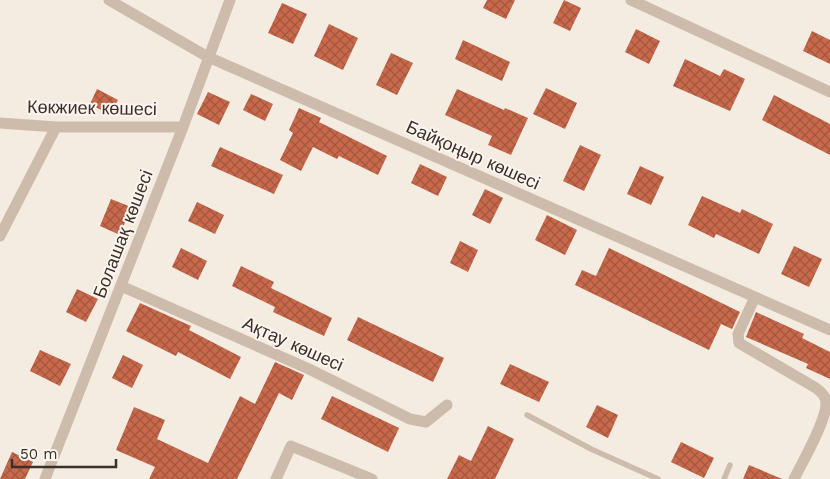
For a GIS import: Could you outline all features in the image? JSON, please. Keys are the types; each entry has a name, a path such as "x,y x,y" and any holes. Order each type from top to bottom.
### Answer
{"street":[{"name":"Байқоңыр көшесі","path":"109,0 208,57 830,330"},
{"name":"Болашақ көшесі","path":"46,479 183,127 230,0"},
{"path":"631,0 830,92"},
{"name":"Көкжиек көшесі","path":"0,123 56,127 183,127"},
{"path":"0,236 56,127"},
{"name":"Ақтау көшесі","path":"121,286 309,369 410,419 426,422 447,405"},
{"path":"755,297 738,334 739,343 816,388 824,395 827,402 822,419 794,479"},
{"path":"276,479 291,446 372,479"}],"lane":[{"path":"527,415 591,449 658,479"},
{"path":"724,479 730,465"}],"building":[{"path":"487,0 515,0 506,19 483,8"},
{"path":"564,0 581,8 570,31 553,23"},
{"path":"282,3 307,14 293,44 268,33"},
{"path":"329,24 358,38 343,70 314,56"},
{"path":"636,29 660,41 649,64 625,52"},
{"path":"812,31 830,40 830,64 803,51"},
{"path":"463,40 510,62 502,81 455,59"},
{"path":"391,53 413,63 397,95 376,85"},
{"path":"685,59 720,76 724,69 745,79 730,111 673,86"},
{"path":"546,88 577,103 565,129 533,114"},
{"path":"97,89 118,100 110,115 90,104"},
{"path":"457,89 504,110 505,108 528,118 511,155 488,145 492,136 445,115"},
{"path":"208,92 230,102 219,125 197,114"},
{"path":"251,94 273,104 265,121 243,110"},
{"path":"774,95 830,124 830,155 762,120"},
{"path":"299,108 321,118 319,122 387,156 378,175 339,156 337,159 313,147 301,171 280,160 293,133 289,130"},
{"path":"580,145 601,155 584,191 563,181"},
{"path":"220,147 283,175 274,194 211,166"},
{"path":"420,164 447,177 438,196 411,183"},
{"path":"640,166 664,177 651,205 627,194"},
{"path":"485,189 503,198 490,224 472,215"},
{"path":"702,196 740,213 742,209 773,224 759,254 716,234 714,238 688,225"},
{"path":"111,199 131,207 120,235 100,226"},
{"path":"197,202 224,215 215,234 188,221"},
{"path":"547,215 577,230 565,255 535,240"},
{"path":"460,241 478,250 468,272 450,263"},
{"path":"794,246 822,259 809,287 781,274"},
{"path":"181,248 207,261 198,280 172,267"},
{"path":"609,248 740,312 732,329 721,324 709,350 575,285 582,270 596,276"},
{"path":"241,266 274,282 271,288 332,318 324,336 273,312 275,307 232,286"},
{"path":"77,289 98,299 86,322 66,312"},
{"path":"140,303 191,326 189,330 241,357 230,379 178,352 176,356 126,331"},
{"path":"756,312 804,334 802,338 830,352 830,379 806,368 808,364 746,337"},
{"path":"358,317 444,358 433,382 347,340"},
{"path":"40,350 71,364 60,386 30,371"},
{"path":"123,355 143,365 132,388 112,378"},
{"path":"275,362 304,375 292,400 279,393 237,479 149,479 155,467 116,450 134,407 165,420 157,439 208,463 240,396 255,404"},
{"path":"510,364 549,382 539,402 500,384"},
{"path":"332,396 399,428 388,452 321,419"},
{"path":"597,405 618,415 608,438 586,427"},
{"path":"488,426 514,439 495,479 447,479 459,455 471,461"},
{"path":"681,442 714,458 704,478 671,462"},
{"path":"12,452 33,462 25,479 0,479"},
{"path":"749,465 782,479 743,479"}]}
